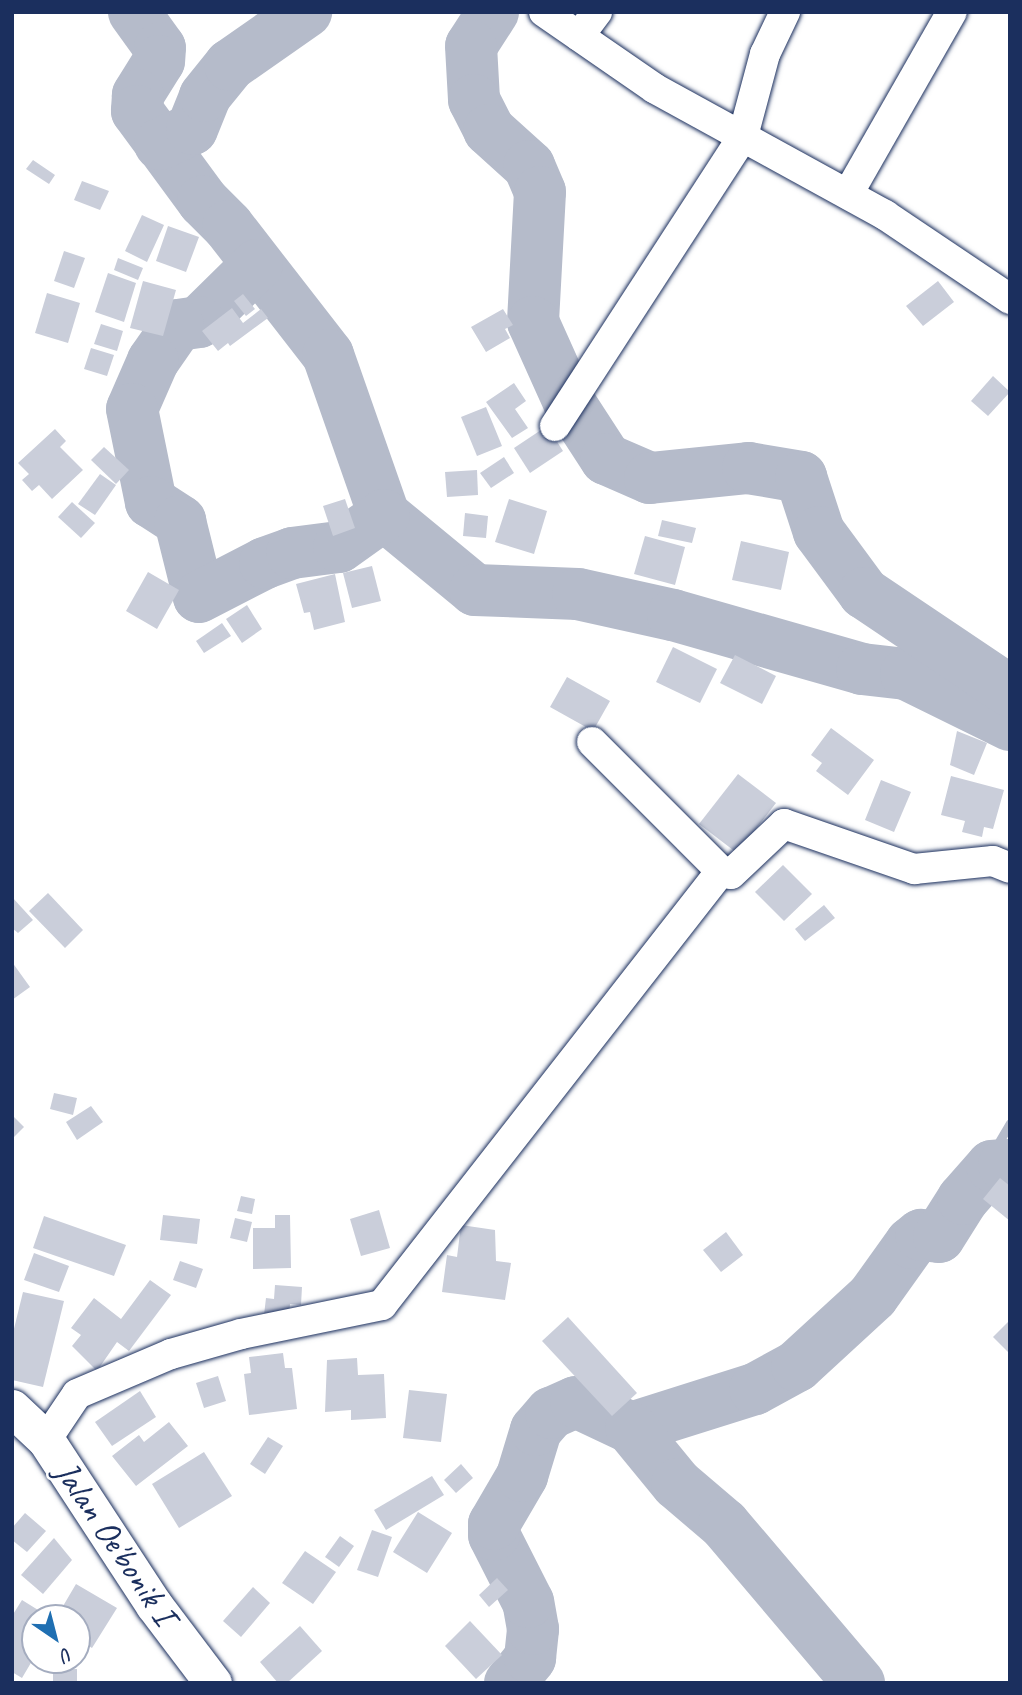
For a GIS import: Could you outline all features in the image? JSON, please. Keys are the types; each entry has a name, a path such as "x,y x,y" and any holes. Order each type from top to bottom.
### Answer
{"street":[{"path":"544,12 654,88 848,194 1010,299"},
{"path":"579,36 597,12"},
{"path":"555,426 743,136 765,54 785,12"},
{"path":"848,194 952,12"},
{"path":"592,742 721,871 731,874 785,824 915,869 993,861 1010,868"},
{"path":"46,1440 77,1394 171,1353 382,1305 721,871"},
{"name":"Jalan Oe'bonik I","path":"12,1408 46,1440 154,1605 213,1683"}],"building":[{"path":"33,160 55,175 49,184 26,169"},
{"path":"82,181 109,191 100,210 74,200"},
{"path":"142,215 164,225 147,262 125,251"},
{"path":"168,226 199,237 186,272 156,261"},
{"path":"64,251 85,258 74,288 54,281"},
{"path":"118,258 143,268 138,280 114,270"},
{"path":"108,273 136,283 124,322 95,312"},
{"path":"143,281 176,290 163,336 130,328"},
{"path":"938,281 954,302 923,326 906,306"},
{"path":"47,293 80,303 68,343 35,333"},
{"path":"243,294 255,309 246,316 234,301"},
{"path":"232,308 243,323 261,309 268,318 230,346 228,343 218,351 202,331"},
{"path":"503,309 513,325 505,329 510,338 486,352 471,327"},
{"path":"101,324 123,331 117,351 94,344"},
{"path":"91,348 114,355 107,376 84,369"},
{"path":"993,376 1010,392 988,416 971,401"},
{"path":"514,383 526,401 515,409 528,428 512,438 486,402"},
{"path":"486,407 502,446 477,456 461,417"},
{"path":"547,426 563,451 530,473 514,448"},
{"path":"55,429 66,441 60,447 83,470 52,499 39,485 32,491 22,480 29,474 18,463"},
{"path":"104,447 129,470 116,484 91,460"},
{"path":"504,457 514,473 491,488 480,473"},
{"path":"477,470 478,495 447,497 445,472"},
{"path":"100,474 116,485 95,515 78,504"},
{"path":"345,499 355,528 333,536 323,506"},
{"path":"509,499 547,511 534,554 495,542"},
{"path":"72,502 95,523 81,538 58,517"},
{"path":"465,513 488,516 486,538 463,536"},
{"path":"662,520 696,528 692,543 658,536"},
{"path":"645,536 685,547 675,585 634,574"},
{"path":"741,541 789,552 781,590 732,580"},
{"path":"372,566 381,601 352,608 343,573"},
{"path":"148,572 179,590 157,629 126,611"},
{"path":"335,574 345,622 314,630 310,612 304,613 296,584"},
{"path":"247,605 262,629 242,643 226,619"},
{"path":"222,623 231,636 204,653 196,641"},
{"path":"673,647 717,669 700,703 656,682"},
{"path":"735,655 776,676 762,704 720,683"},
{"path":"567,677 610,701 593,731 550,707"},
{"path":"831,728 874,760 848,795 816,771 822,763 811,755"},
{"path":"957,731 987,743 974,775 950,765"},
{"path":"738,774 776,803 737,853 699,824"},
{"path":"951,776 1004,790 993,829 984,827 982,837 962,832 965,821 941,815"},
{"path":"881,780 911,792 894,832 865,820"},
{"path":"783,865 812,894 784,921 755,892"},
{"path":"48,893 83,930 65,948 29,911"},
{"path":"12,897 33,920 18,933 12,928"},
{"path":"824,905 835,918 805,941 795,929"},
{"path":"12,962 30,987 12,1000"},
{"path":"54,1093 77,1098 73,1115 50,1109"},
{"path":"91,1106 103,1122 77,1140 66,1122"},
{"path":"12,1115 24,1127 12,1139"},
{"path":"1000,1178 1010,1186 1010,1221 983,1199"},
{"path":"241,1196 255,1199 252,1214 237,1211"},
{"path":"379,1210 390,1248 361,1256 350,1219"},
{"path":"163,1215 200,1219 197,1244 160,1240"},
{"path":"275,1215 290,1215 291,1268 253,1269 253,1228 275,1228"},
{"path":"44,1216 126,1245 114,1276 33,1248"},
{"path":"235,1218 252,1222 247,1242 230,1238"},
{"path":"461,1225 495,1230 496,1261 511,1263 505,1300 442,1292 447,1255 457,1257"},
{"path":"726,1232 743,1255 721,1272 703,1250"},
{"path":"34,1253 69,1266 59,1292 24,1280"},
{"path":"180,1261 203,1269 196,1288 173,1280"},
{"path":"150,1280 171,1295 129,1351 117,1342 97,1371 72,1346 81,1335 71,1328 94,1298 121,1319"},
{"path":"275,1285 302,1287 301,1305 290,1304 289,1317 264,1315 266,1298 274,1299"},
{"path":"23,1292 64,1301 43,1387 12,1380 12,1337"},
{"path":"568,1317 637,1393 612,1416 542,1341"},
{"path":"1010,1323 1010,1354 993,1337"},
{"path":"283,1353 285,1368 292,1368 297,1409 249,1415 244,1374 251,1373 249,1357"},
{"path":"357,1358 358,1375 384,1374 386,1418 351,1420 351,1410 325,1412 327,1360"},
{"path":"218,1376 226,1401 204,1408 196,1383"},
{"path":"409,1390 447,1394 441,1442 403,1438"},
{"path":"140,1391 156,1417 112,1446 95,1422"},
{"path":"169,1422 188,1446 136,1486 112,1456 139,1435 144,1442"},
{"path":"268,1437 283,1446 265,1474 250,1464"},
{"path":"204,1452 232,1496 179,1528 152,1484"},
{"path":"461,1464 473,1478 456,1493 444,1480"},
{"path":"432,1476 444,1495 386,1530 374,1510"},
{"path":"418,1512 452,1533 427,1573 393,1552"},
{"path":"25,1513 46,1531 27,1552 12,1540 12,1528"},
{"path":"372,1530 392,1537 378,1577 357,1570"},
{"path":"340,1536 354,1546 339,1567 325,1557"},
{"path":"54,1538 72,1560 43,1594 21,1575"},
{"path":"305,1551 336,1572 313,1604 282,1583"},
{"path":"497,1578 508,1590 489,1607 479,1595"},
{"path":"76,1584 117,1608 92,1648 91,1604 64,1604"},
{"path":"253,1587 270,1603 241,1637 223,1621"},
{"path":"22,1600 28,1604 21,1604 21,1674 24,1674 22,1678 12,1672 12,1616"},
{"path":"470,1621 502,1655 476,1679 445,1646"},
{"path":"300,1626 322,1651 287,1683 278,1683 260,1662"},
{"path":"53,1674 77,1674 77,1683 53,1683"}],"waterway":[{"path":"134,12 160,48 159,61 138,95 137,111 203,201 228,226 328,355 384,515 475,590 578,594 673,615 862,669 906,674 1010,725"},
{"path":"160,144 192,129 205,96 230,65 306,12"},
{"path":"493,12 471,46 474,100 489,130 529,166 540,192 533,322 569,402 606,459 650,478 748,468 801,477 819,532 864,593 1010,691"},
{"path":"257,265 199,322 178,325 153,361 132,409 151,502 180,521 199,597 265,563 292,553 339,547 384,515"},
{"path":"977,1179 1010,1123"},
{"path":"631,1428 755,1389 797,1366 873,1296 911,1243 921,1235 939,1237 963,1199 992,1166 1004,1165 1010,1170"},
{"path":"510,1683 530,1658 533,1629 528,1602 494,1535 494,1524 522,1476 536,1430 551,1413 576,1402 631,1428 677,1484 724,1524 859,1683"}]}
